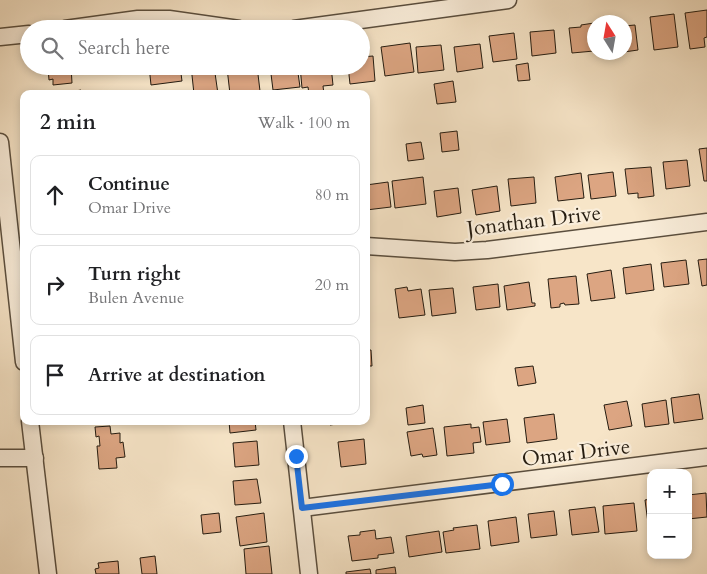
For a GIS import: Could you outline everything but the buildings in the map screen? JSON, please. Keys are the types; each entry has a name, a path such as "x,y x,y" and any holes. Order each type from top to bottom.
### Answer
{"street":[{"path":"360,20 508,0"},
{"path":"131,20 176,20"},
{"path":"0,37 20,35"},
{"path":"0,142 6,260 20,283"},
{"name":"Jonathan Drive","path":"370,246 455,252 487,250 707,222"},
{"path":"30,425 48,574"},
{"path":"292,425 310,574"},
{"name":"Omar Drive","path":"302,508 707,457"},
{"path":"0,458 34,458"}],"route":[{"path":"296,456 302,508 502,484"}]}
